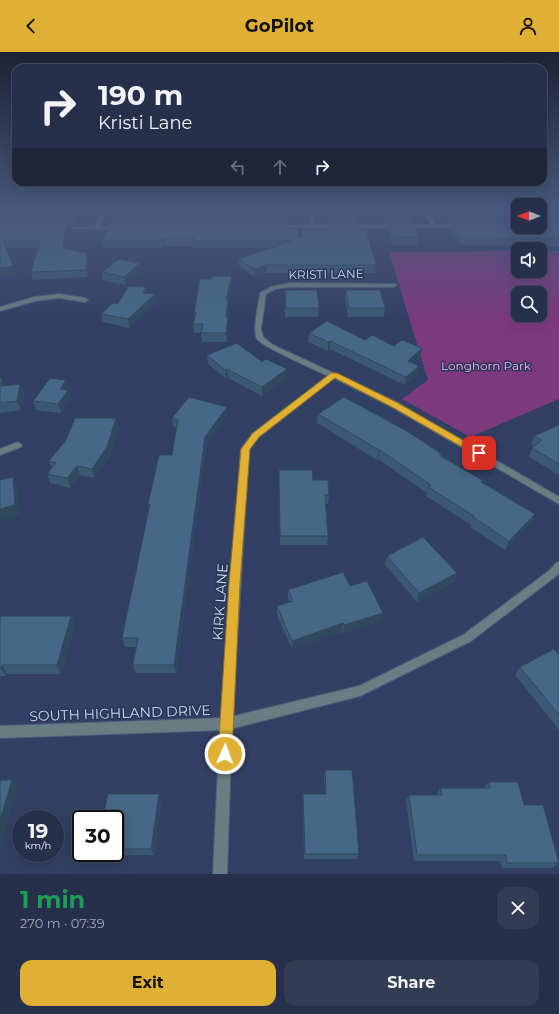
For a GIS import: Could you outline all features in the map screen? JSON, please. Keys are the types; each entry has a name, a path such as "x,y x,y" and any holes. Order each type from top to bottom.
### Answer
{"street":[{"name":"KRISTI LANE","path":"394,285 289,285 273,288 263,293 258,329 260,338 271,346 395,405 559,501"},
{"path":"0,309 34,299 59,296 85,300"},
{"name":"KIRK LANE","path":"220,874 226,724 245,449 256,435 334,375"},
{"path":"0,452 18,445"},
{"name":"SOUTH HIGHLAND DRIVE","path":"0,732 226,724 360,690 467,638 553,573 559,566"}],"green space":[{"name":"Longhorn Park","path":"511,251 511,278 547,278 547,251 559,251 559,399 475,435 472,438 402,399 428,380 389,252"}],"building":[{"path":"0,246 5,246 13,266 0,268"},
{"path":"38,246 63,246 63,248 87,253 86,270 31,272"},
{"path":"275,246 371,246 376,265 266,265 255,269 238,259"},
{"path":"119,259 140,263 124,277 102,272"},
{"path":"212,276 232,276 226,300 228,300 226,317 228,317 226,333 201,333 203,324 193,324 200,279 211,279"},
{"path":"128,286 146,287 143,293 155,294 128,319 101,314 113,303 118,304"},
{"path":"285,290 317,290 319,308 286,308"},
{"path":"346,290 380,290 385,308 349,308"},
{"path":"327,321 365,340 372,335 394,346 402,340 422,348 408,361 419,366 406,377 330,341 328,342 309,333"},
{"path":"237,343 262,362 266,359 287,369 262,387 227,369 225,370 207,355"},
{"path":"0,378 2,378 1,386 20,384 17,401 0,403"},
{"path":"50,378 66,380 60,389 68,390 58,404 33,401"},
{"path":"189,397 227,407 205,437 174,665 133,665 138,638 122,638 150,504 148,504 159,455 172,455 178,420 172,418"},
{"path":"344,397 405,430 442,454 439,455 482,480 481,482 535,514 509,541 473,517 474,516 428,487 431,485 380,450 318,414"},
{"path":"75,418 116,418 107,447 92,469 77,466 67,478 47,474 56,463 49,461 66,440"},
{"path":"559,425 559,464 532,448 542,440 534,436"},
{"path":"279,470 312,470 313,480 328,480 329,495 325,495 328,536 280,536"},
{"path":"13,477 15,505 0,509 0,480"},
{"path":"423,537 457,573 419,593 387,556"},
{"path":"343,572 350,586 367,581 383,613 344,625 343,623 292,641 277,606 293,601 288,590"},
{"path":"0,616 71,616 57,665 2,665 0,668"},
{"path":"554,649 559,655 559,715 520,667"},
{"path":"325,770 352,770 359,854 305,854 303,794 326,794"},
{"path":"0,780 12,780 0,820"},
{"path":"489,782 518,782 524,805 543,805 559,863 507,863 506,855 417,855 409,795 442,795 440,788 490,788"},
{"path":"108,794 159,794 151,849 124,849 124,810 104,810"}],"route":[{"path":"225,754 235,583 245,449 256,435 334,375 395,405 479,453"}]}
